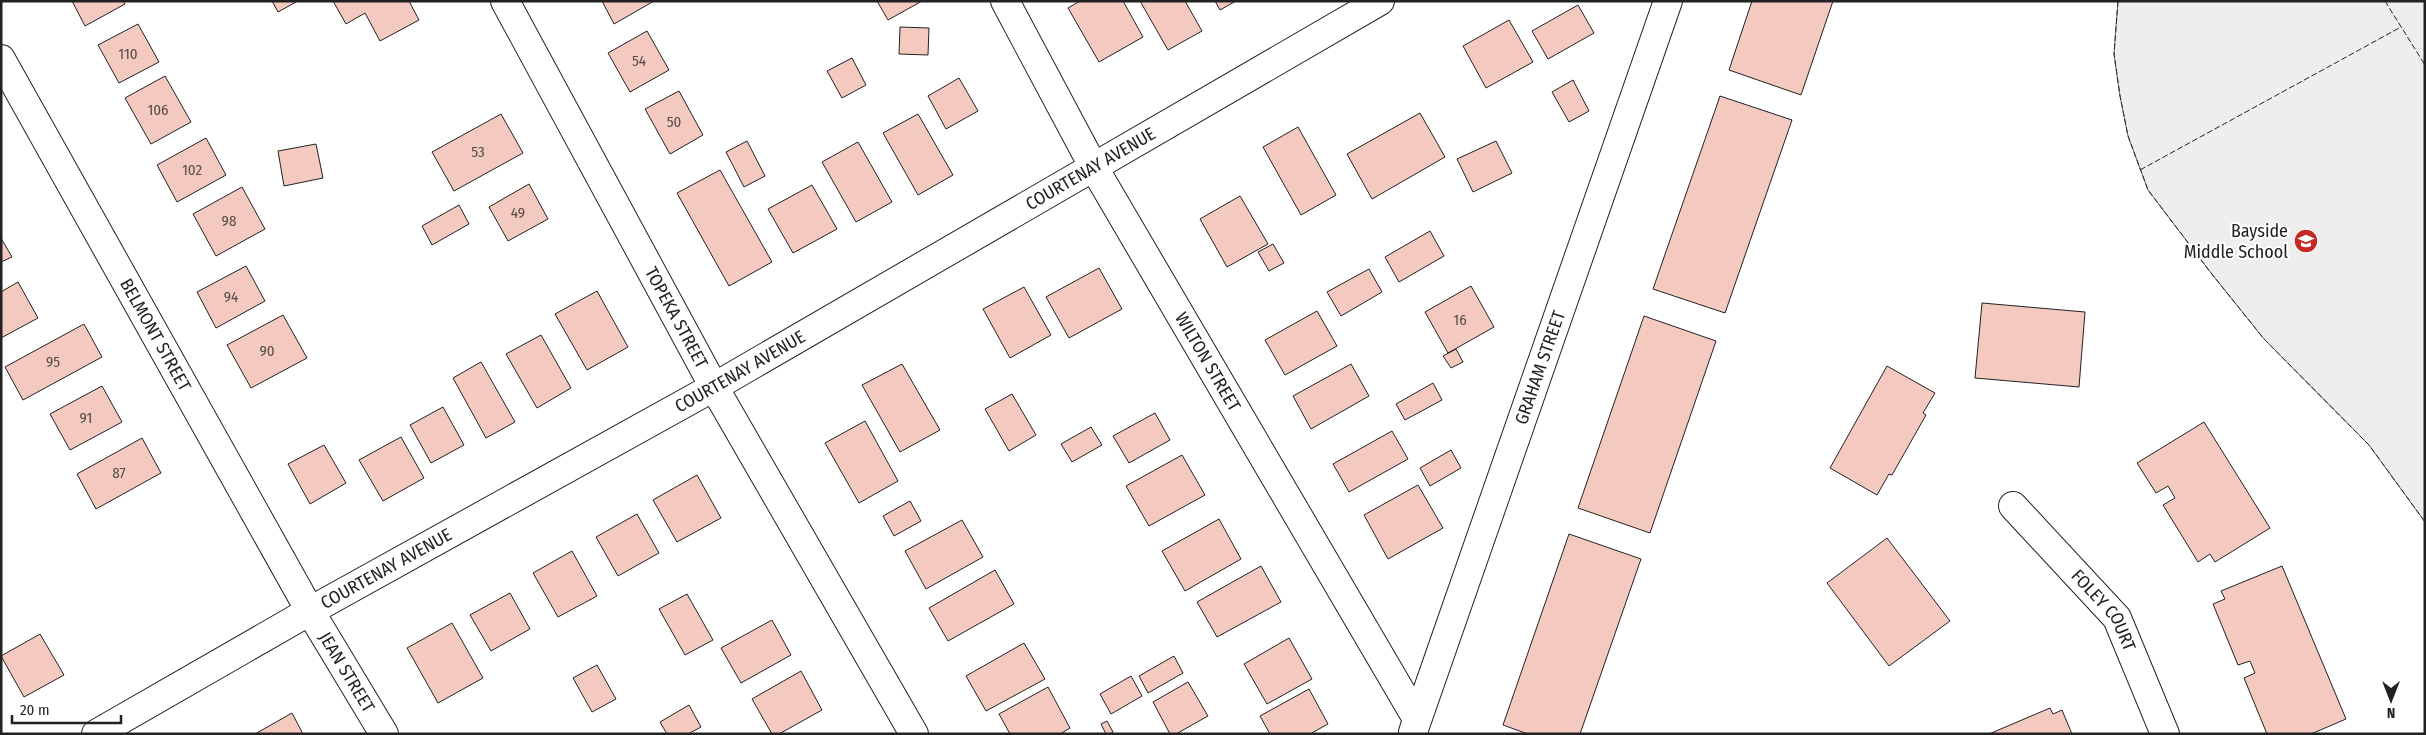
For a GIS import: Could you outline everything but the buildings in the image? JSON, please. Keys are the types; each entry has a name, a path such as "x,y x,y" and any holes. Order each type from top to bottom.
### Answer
{"street":[{"name":"TOPEKA STREET","path":"505,1 714,387 914,734"},
{"name":"WILTON STREET","path":"1005,1 1093,166 1414,726"},
{"name":"COURTENAY AVENUE","path":"96,734 310,611 714,387 1380,1"},
{"name":"GRAHAM STREET","path":"1414,726 1668,1"},
{"name":"BELMONT STREET","path":"1,59 310,611"},
{"name":"FOLEY COURT","path":"2013,506 2117,618 2165,734"},
{"name":"JEAN STREET","path":"310,611 384,734"}],"shaded area":[{"name":"Bayside Middle School","path":"2118,1 2425,1 2425,522 2369,445 2264,339 2148,190 2128,136 2120,96 2114,54"}],"fence":[{"path":"2118,1 2114,54 2120,96 2128,136 2148,190 2264,339 2369,445 2425,522"},
{"path":"2385,1 2425,65"},
{"path":"2140,170 2401,27"}],"place":[{"name":"Bayside Middle School","path":"2306,241"}]}
